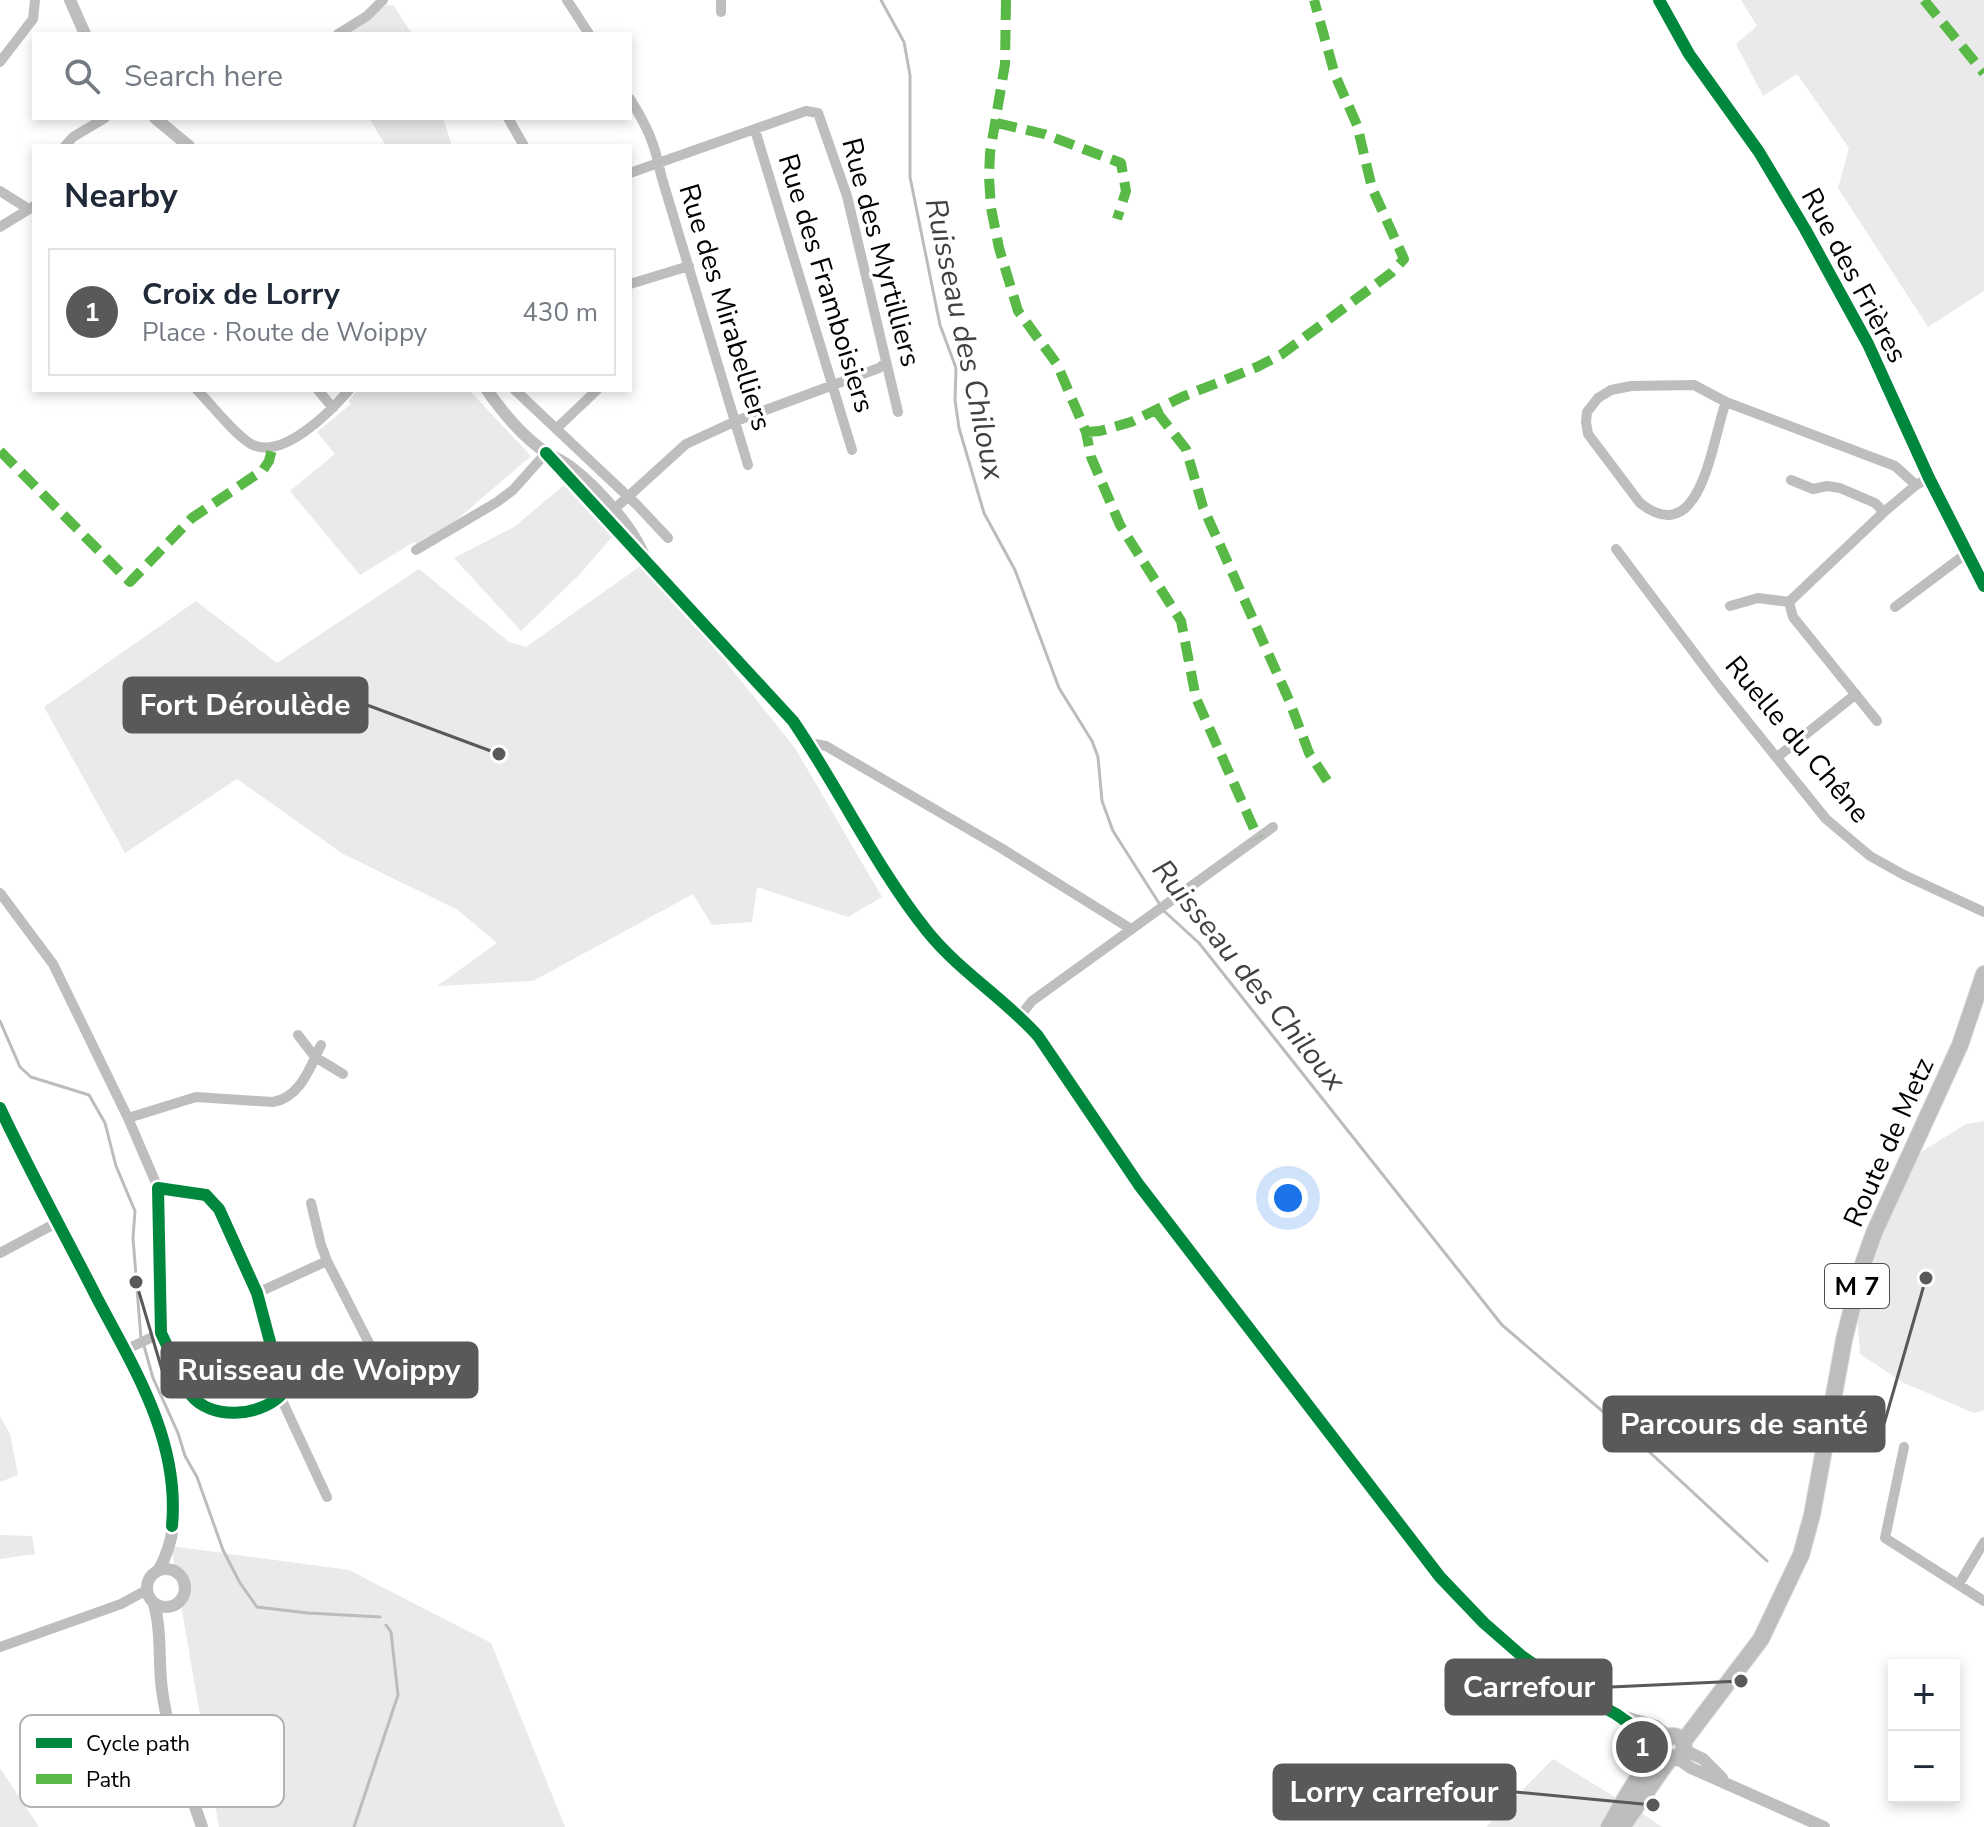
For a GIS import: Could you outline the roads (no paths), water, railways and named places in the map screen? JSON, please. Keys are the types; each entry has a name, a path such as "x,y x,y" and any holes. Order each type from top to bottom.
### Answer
{"main road":[{"name":"Route de Metz","path":"1622,1827 1673,1748 1774,1611 1801,1555 1812,1515 1844,1340 1862,1267 1874,1233 1960,1045 1984,974"},
{"name":"Route de Metz","path":"1609,1827 1632,1788 1655,1758 1673,1748"}],"street":[{"path":"0,62 33,19 35,0"},
{"path":"70,0 84,32"},
{"path":"341,32 367,16 383,0"},
{"path":"567,0 588,32"},
{"path":"721,0 721,12"},
{"name":"Rue des Frières","path":"1659,0 1694,62 1759,152 1805,229 1868,344 1929,478 1984,586"},
{"name":"Rue des Mirabelliers","path":"632,103 657,151 658,164 748,465"},
{"name":"Rue des Myrtilliers","path":"755,130 811,110 820,116 847,196 898,412"},
{"path":"67,144 102,120"},
{"path":"157,120 187,144"},
{"path":"509,120 523,144"},
{"path":"632,172 755,130"},
{"name":"Rue des Framboisiers","path":"755,130 852,450"},
{"path":"0,191 31,207 0,227"},
{"path":"632,283 689,266"},
{"path":"609,514 686,444 736,421 879,368 885,363"},
{"path":"1726,402 1701,489 1686,507 1670,515 1649,510 1640,503 1588,434 1587,412 1598,398 1611,390 1658,384 1694,385 1726,402 1895,466 1916,485"},
{"path":"199,392 248,442 272,449 289,442 333,408 347,392"},
{"path":"320,392 333,408"},
{"path":"487,392 522,432 609,514 620,536 793,721 861,835 930,934 1020,1016 1062,1069 1139,1185 1339,1442 1415,1547 1484,1623 1523,1657 1569,1689 1616,1714 1656,1726 1691,1768 1824,1827"},
{"path":"517,392 668,538"},
{"path":"556,429 595,392"},
{"path":"416,550 497,502 513,490 546,453"},
{"path":"1789,602 1884,512 1929,478"},
{"path":"1791,480 1813,489 1827,486 1840,488 1875,503 1884,512"},
{"name":"Ruelle du Chêne","path":"1616,549 1719,686 1826,819 1870,856 1984,912"},
{"path":"1895,607 1967,553"},
{"path":"1730,606 1758,598 1789,602"},
{"path":"1789,602 1793,617 1877,721"},
{"path":"1781,754 1856,694"},
{"path":"810,746 826,746 1001,848 1131,929"},
{"path":"1020,1016 1032,1001 1273,827"},
{"path":"0,893 53,964 128,1118 158,1188 156,1335 191,1395 205,1407 219,1411 250,1411 271,1405 280,1396"},
{"path":"298,1035 315,1057 343,1074"},
{"path":"128,1118 196,1097 282,1101 300,1086 321,1045"},
{"path":"0,1108 58,1222 129,1348 164,1438 173,1488 171,1536 185,1593 168,1612 160,1632"},
{"path":"158,1188 200,1193 215,1202 257,1293 281,1383 280,1396 327,1497"},
{"path":"311,1203 327,1261 370,1345 382,1358"},
{"path":"0,1253 58,1222"},
{"path":"257,1293 327,1261"},
{"path":"129,1348 156,1335"},
{"path":"1904,1447 1885,1538 1984,1601"},
{"path":"166,1715 162,1691 160,1632 154,1604 147,1590 149,1579 158,1571 171,1536"},
{"path":"1959,1584 1984,1542"},
{"path":"158,1571 170,1569 181,1576"},
{"path":"0,1647 121,1604 147,1590"},
{"path":"154,1604 173,1606"},
{"path":"1673,1748 1703,1759 1727,1783"},
{"path":"195,1807 202,1827"}],"waterway":[{"name":"Ruisseau des Chiloux","path":"881,0 904,42 910,75 910,177 940,325 956,368 955,400 959,428 984,513 1015,570 1059,688 1092,741 1098,757 1102,801 1113,831 1164,911 1199,943 1502,1325 1643,1446 1767,1561"},
{"path":"0,1021 20,1067 31,1077 89,1095 105,1123 116,1166 135,1211 133,1238 141,1339"},
{"path":"144,1346 153,1378 185,1456 197,1477 223,1550 257,1607 380,1617"},
{"path":"354,1827 398,1695 391,1632 386,1625"}],"place":[{"name":"Fort Déroulède","path":"499,754"},
{"name":"Parcours de santé","path":"1926,1278"},
{"name":"Ruisseau de Woippy","path":"136,1282"},
{"name":"Carrefour","path":"1741,1681"},
{"name":"Croix de Lorry","path":"1642,1747"},
{"name":"Lorry carrefour","path":"1653,1805"}]}
